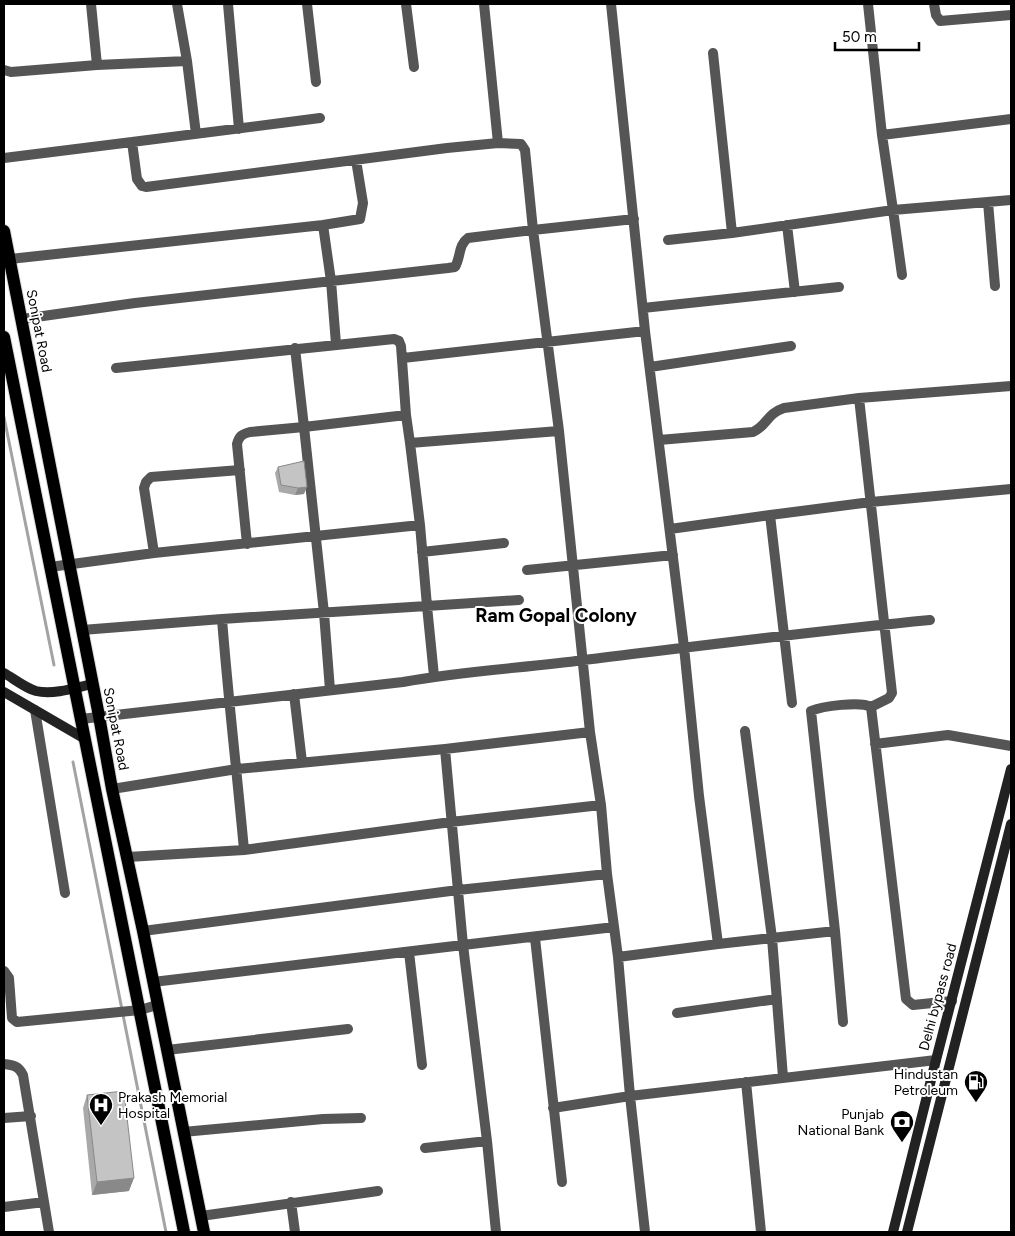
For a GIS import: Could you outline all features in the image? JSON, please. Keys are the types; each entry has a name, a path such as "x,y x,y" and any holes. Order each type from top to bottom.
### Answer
{"main road":[{"name":"Sonipat Road","path":"4,230 112,790 128,857 204,1232"},
{"path":"4,337 184,1232"},
{"path":"4,673 34,690 51,691 92,684"},
{"path":"4,692 85,739"},
{"name":"Delhi bypass road","path":"893,1232 936,1060 1008,794 1011,769"},
{"name":"Delhi bypass road","path":"907,1232 1011,824"},
{"path":"909,1168 923,1170"}],"street":[{"path":"91,4 98,65"},
{"path":"177,4 187,61 196,134"},
{"path":"228,4 239,128"},
{"path":"307,4 316,82"},
{"path":"406,4 414,67"},
{"path":"484,4 498,144"},
{"path":"611,4 645,331 718,944"},
{"path":"868,4 882,135 902,276"},
{"path":"934,4 936,15 940,21 1011,15"},
{"path":"713,53 732,233"},
{"path":"4,70 10,72 98,65 187,61"},
{"path":"4,158 320,118"},
{"path":"882,135 1011,119"},
{"path":"132,142 138,179 142,186 146,187 448,148 521,144 525,150 533,230 560,431 590,732 601,805 607,874 618,957 630,1096 645,1232"},
{"path":"10,259 323,225 360,219 363,203 356,160"},
{"path":"668,240 732,233 893,210 1011,200"},
{"path":"988,202 995,286"},
{"path":"22,319 136,303 455,267 459,260 461,246 468,238 634,219"},
{"path":"323,225 331,282 336,344"},
{"path":"787,225 795,292"},
{"path":"643,308 839,287"},
{"path":"403,358 645,331"},
{"path":"116,368 336,344 394,339 399,341 402,346 406,415 420,525 434,676"},
{"path":"650,367 791,346"},
{"path":"295,348 324,613 330,690"},
{"path":"659,440 753,432 764,425 773,412 784,408 858,398 1011,386"},
{"path":"858,398 892,693 889,698 871,707"},
{"path":"247,544 237,444 243,434 406,415"},
{"path":"410,443 560,431"},
{"path":"154,553 144,488 146,482 151,477 240,470"},
{"path":"670,529 870,502 1011,489"},
{"path":"770,515 792,703"},
{"path":"50,567 154,553 420,525"},
{"path":"422,552 504,543"},
{"path":"527,570 673,555"},
{"path":"82,630 519,600"},
{"path":"222,619 228,701 237,769 244,850"},
{"path":"81,719 403,682 434,676 930,620"},
{"path":"294,694 302,762"},
{"path":"843,1022 811,711 818,708 858,704 866,704 871,707"},
{"path":"871,707 906,999 913,1005 952,1001"},
{"path":"35,710 65,893"},
{"path":"745,731 772,938 783,1078"},
{"path":"112,790 237,769 445,749 590,732"},
{"path":"875,744 948,735 1011,746"},
{"path":"445,749 463,945 496,1232"},
{"path":"128,857 244,850 451,822 601,805"},
{"path":"143,931 458,890 607,874"},
{"path":"153,982 614,928"},
{"path":"618,957 835,931"},
{"path":"535,938 562,1182"},
{"path":"409,952 422,1065"},
{"path":"4,971 9,978 12,1018 17,1022 140,1010 157,1005"},
{"path":"677,1013 778,998"},
{"path":"167,1050 348,1029"},
{"path":"553,1108 630,1096 936,1060"},
{"path":"4,1064 16,1066 20,1070 31,1116 49,1232"},
{"path":"746,1082 762,1232"},
{"path":"4,1118 31,1116"},
{"path":"183,1132 323,1119 360,1118"},
{"path":"425,1148 487,1141"},
{"path":"200,1216 378,1191"},
{"path":"4,1207 44,1202"},
{"path":"292,1202 295,1232"}],"building":[{"path":"304,461 307,487 298,488 281,485 278,467"},
{"path":"124,1091 134,1178 97,1182 87,1095"}],"waterway":[{"path":"4,417 54,665"},
{"path":"73,762 166,1232"}],"place":[{"name":"Hindustan Petroleum","path":"976,1103"},
{"name":"Prakash Memorial Hospital","path":"101,1126"},
{"name":"Punjab National Bank","path":"902,1143"}],"district":[{"name":"Ram Gopal Colony","path":"556,615"}]}
